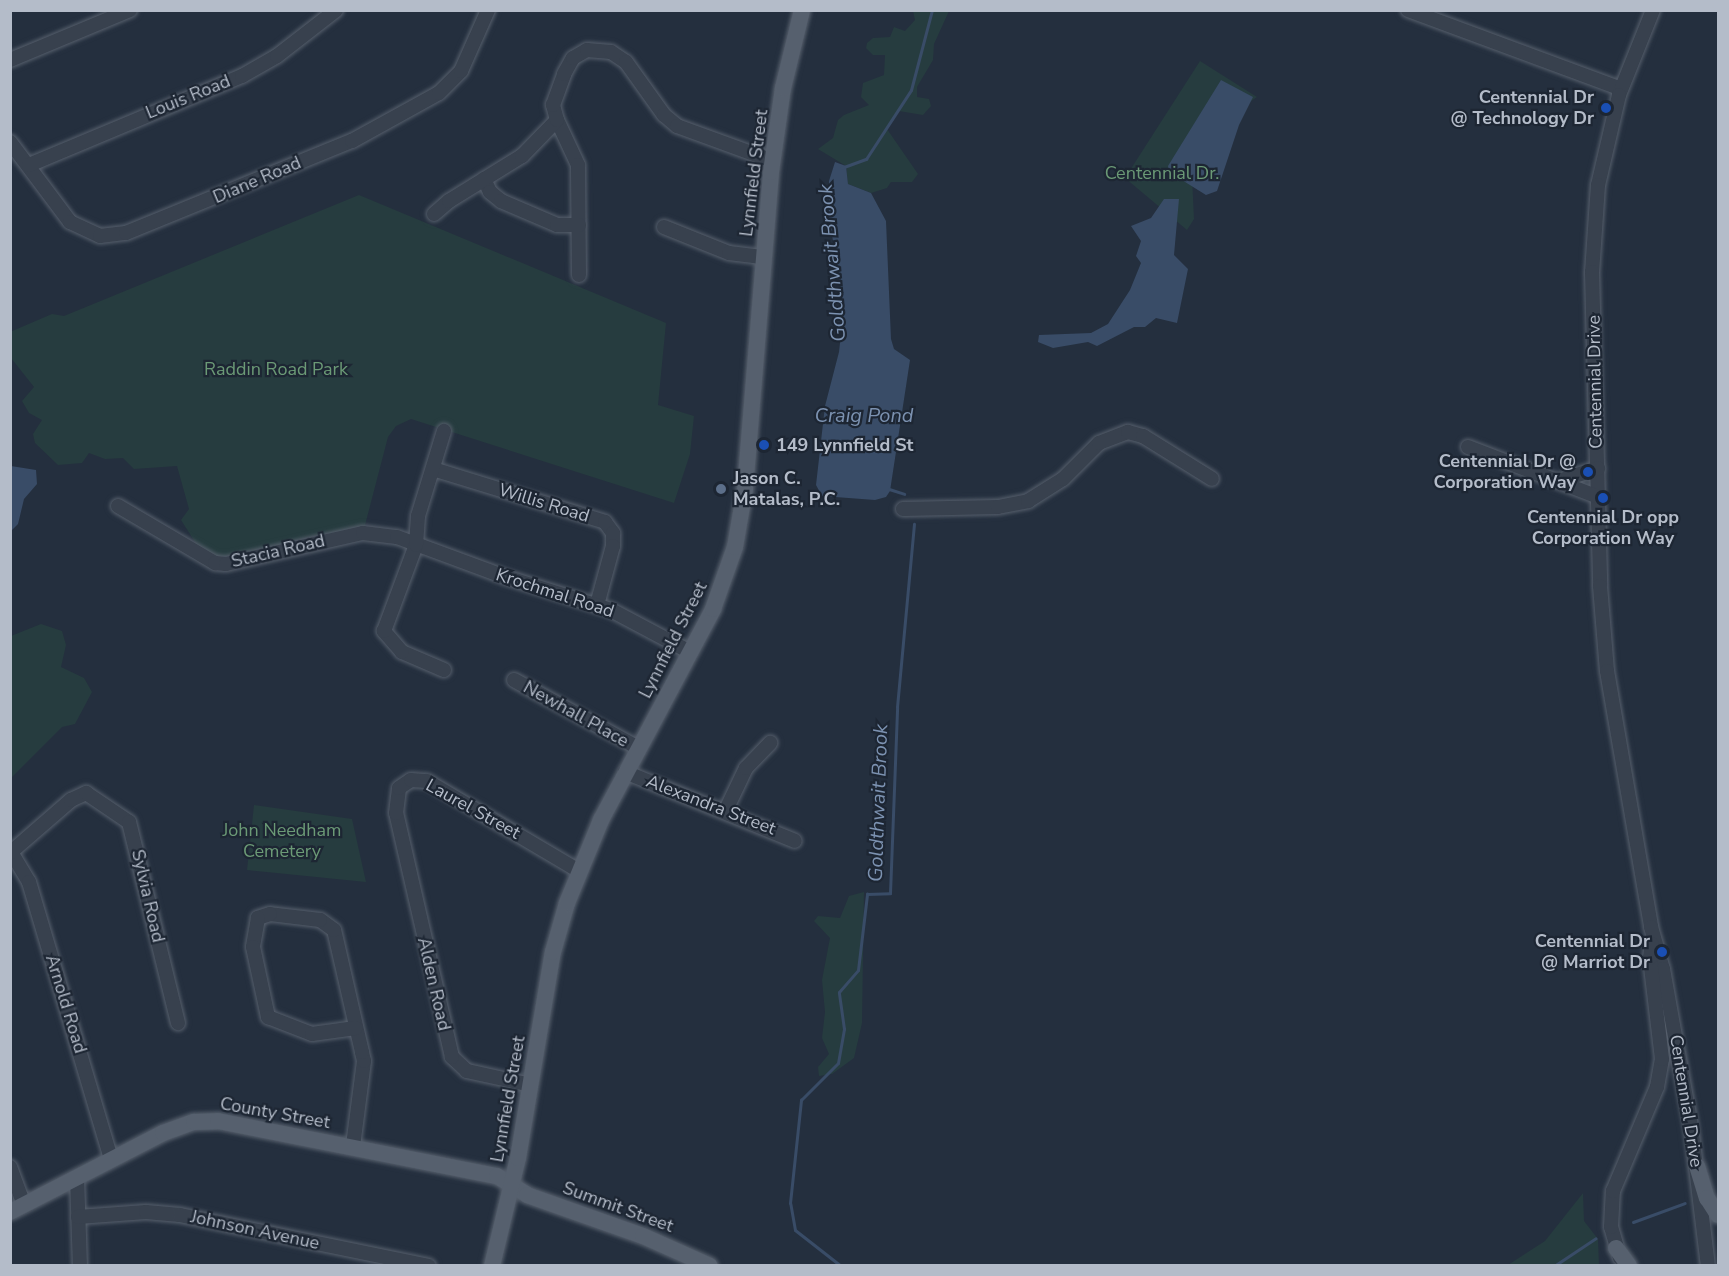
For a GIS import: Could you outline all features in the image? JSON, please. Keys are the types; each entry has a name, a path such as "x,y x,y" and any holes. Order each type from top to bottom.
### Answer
{"main road":[{"name":"Lynnfield Street","path":"492,1266 512,1186 553,952 579,871 625,772 720,592 738,532 745,489 773,161 783,88 802,10"},
{"name":"County Street","path":"17,1209 162,1133 209,1121 353,1146 497,1176 512,1186"},
{"path":"1697,1166 1707,1198 1719,1215"},
{"name":"Summit Street","path":"512,1186 710,1266"},
{"path":"1616,1248 1629,1266"}],"street":[{"path":"10,60 130,10"},
{"name":"Louis Road","path":"28,165 252,71 336,10"},
{"name":"Diane Road","path":"10,142 56,207 79,228 112,236 140,228 352,141 439,93 461,71 488,10"},
{"path":"1408,10 1621,89"},
{"name":"Centennial Drive","path":"1653,10 1621,89 1603,158 1594,224 1598,497 1604,646 1653,939 1663,969 1697,1166 1708,1266"},
{"path":"579,275 577,156 557,120 555,95 573,58 586,50 603,50 626,62 664,115 677,126 773,161"},
{"path":"434,214 522,156 557,120"},
{"path":"484,179 490,192 501,201 557,225 579,225"},
{"path":"664,227 729,253 764,257"},
{"path":"444,430 418,516 416,544 384,631 402,652 444,670"},
{"path":"903,509 998,507 1028,501 1063,479 1099,443 1128,432 1143,436 1212,479"},
{"path":"1468,447 1562,480 1598,497"},
{"path":"1562,480 1598,468"},
{"name":"Willis Road","path":"433,469 604,522 613,533 614,546 597,605"},
{"name":"Stacia Road","path":"118,506 215,563 226,564 363,533 378,533 416,544"},
{"name":"Krochmal Road","path":"416,544 597,605 638,622 690,652"},
{"name":"Newhall Place","path":"514,680 638,748"},
{"path":"725,812 746,768 770,743"},
{"name":"Alexandra Street","path":"625,772 795,841"},
{"name":"Laurel Street","path":"399,825 396,802 399,789 404,783 419,779 579,871"},
{"name":"Sylvia Road","path":"11,852 72,800 85,794 129,822 178,1023"},
{"name":"Alden Road","path":"399,825 452,1057 467,1071 531,1085"},
{"name":"Arnold Road","path":"11,852 28,882 111,1159"},
{"path":"353,1146 363,1078 356,1028 331,925 270,914 258,918 252,947 268,1017 312,1034 356,1028"},
{"name":"Centennial Drive","path":"1623,1266 1611,1227 1613,1191 1649,1109 1662,1059 1650,958 1653,939"},
{"path":"10,1167 17,1209"},
{"path":"77,1177 80,1266"},
{"name":"Johnson Avenue","path":"78,1217 146,1212 180,1215 429,1266"}],"green space":[{"path":"913,11 949,11 934,44 933,60 917,87 917,97 929,99 931,106 923,115 899,111 887,129 918,174 912,182 891,182 887,188 871,193 848,184 846,166 818,149 833,138 838,120 844,115 869,105 861,97 863,83 884,75 885,55 873,55 866,48 867,43 873,38 890,37 894,27 905,31 915,20"},
{"name":"Centennial Dr.","path":"1200,61 1257,97 1241,108 1192,176 1194,219 1187,230 1125,178"},
{"name":"Raddin Road Park","path":"359,195 666,323 658,405 694,416 690,454 674,503 411,419 396,426 388,437 364,529 322,534 231,557 217,556 200,550 181,520 189,509 177,466 134,469 123,458 105,459 89,453 82,463 58,465 35,443 33,434 42,420 29,413 22,401 34,387 11,358 10,332 52,314 64,316"},
{"path":"41,624 62,631 66,645 61,667 84,678 92,692 75,724 62,727 11,778 11,636"},
{"name":"John Needham Cemetery","path":"254,805 352,819 366,882 247,870"},
{"path":"864,892 862,1023 854,1058 832,1074 819,1076 818,1067 829,1054 822,1038 825,1012 822,980 830,938 814,921 818,916 840,918 849,896"},
{"path":"1583,1193 1584,1221 1598,1239 1599,1265 1508,1265 1545,1241"}],"water":[{"path":"1221,80 1253,97 1239,125 1217,191 1206,195 1169,172 1168,166"},
{"name":"Craig Pond","path":"835,162 846,166 848,184 871,193 886,221 891,339 894,349 910,360 890,491 886,497 875,500 822,496 816,485 825,406 839,352 844,307 829,217 829,181"},
{"path":"1164,199 1179,199 1174,255 1188,269 1177,323 1156,318 1145,327 1134,327 1097,346 1088,342 1053,348 1038,342 1039,335 1091,333 1108,324 1130,290 1141,263 1136,256 1141,241 1131,226 1151,218"},
{"path":"11,466 36,470 37,484 24,499 18,524 11,531"}],"waterway":[{"name":"Goldthwait Brook","path":"841,168 866,159 911,90 932,10"},
{"name":"Goldthwait Brook","path":"889,489 904,494"},
{"name":"Goldthwait Brook","path":"841,1266 795,1230 790,1203 801,1100 838,1063 844,1029 839,992 858,970 867,894 890,893 897,707 914,524"},
{"path":"1633,1222 1685,1203"},
{"path":"1554,1266 1596,1238"}],"place":[{"name":"Centennial Dr @ Technology Dr","path":"1606,108"},
{"name":"149 Lynnfield St","path":"764,445"},
{"name":"Centennial Dr @ Corporation Way","path":"1588,472"},
{"name":"Jason C. Matalas, P.C.","path":"721,489"},
{"name":"Centennial Dr opp Corporation Way","path":"1603,498"},
{"name":"Centennial Dr @ Marriot Dr","path":"1662,952"}]}
